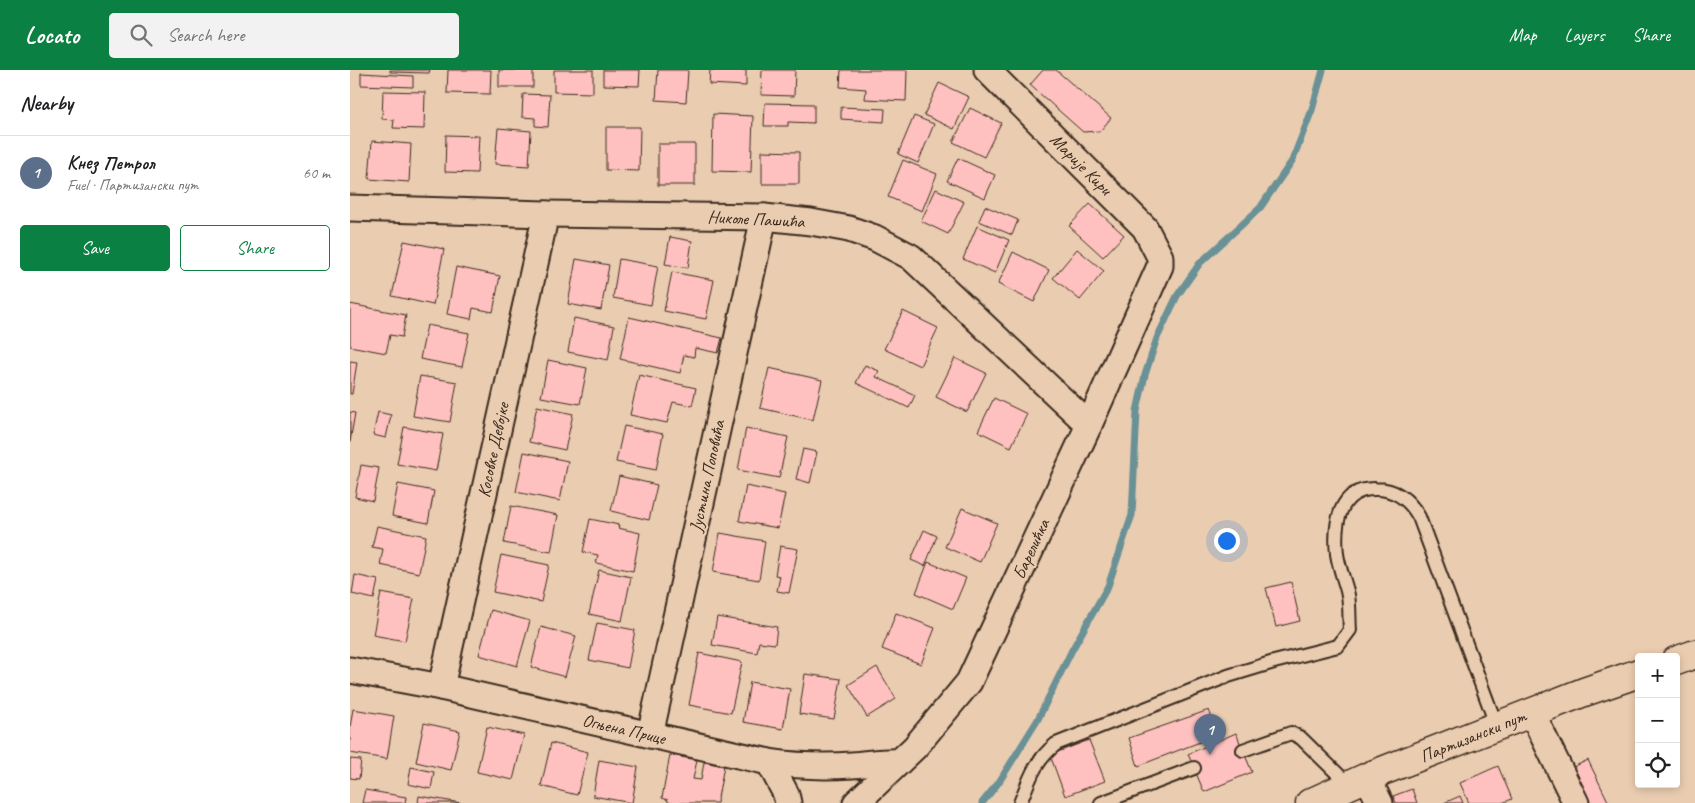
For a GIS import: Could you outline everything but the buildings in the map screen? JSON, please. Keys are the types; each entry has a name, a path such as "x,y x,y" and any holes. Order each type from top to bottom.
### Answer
{"main road":[{"path":"1680,660 1695,654"},
{"name":"Партизански пут","path":"1310,803 1358,781 1584,692 1635,674"}],"street":[{"name":"Марије Кири","path":"987,70 1145,228 1160,257 1160,266"},
{"name":"Николе Пашића","path":"350,208 546,214 764,217 811,222 849,230 876,238 910,257 1089,425"},
{"name":"Косовке Девојке","path":"441,687 546,214"},
{"name":"Јустина Поповића","path":"650,735 764,217"},
{"name":"Барелићка","path":"856,803 915,747 969,682 1089,425 1160,266"},
{"name":"Огњена Прице","path":"350,670 441,687 769,762 795,766 899,762"},
{"path":"1532,713 1576,803"},
{"path":"769,762 786,794 788,803"},
{"path":"1358,781 1380,803"}],"lane":[{"path":"1020,803 1036,764 1056,744 1228,676 1338,646 1350,630 1348,596 1338,555 1336,527 1338,516 1342,506 1349,498 1369,489 1389,490 1399,495 1407,501 1419,517 1497,727"},
{"path":"1243,750 1291,734 1301,738 1358,781"},
{"path":"1101,803 1194,768"}],"waterway":[{"path":"982,803 999,782 1037,721 1072,650 1108,586 1132,515 1137,411 1145,375 1157,338 1177,296 1200,263 1260,208 1292,161 1312,110 1323,70"}],"place":[{"name":"Кнез Петрол","path":"1210,755"}]}
